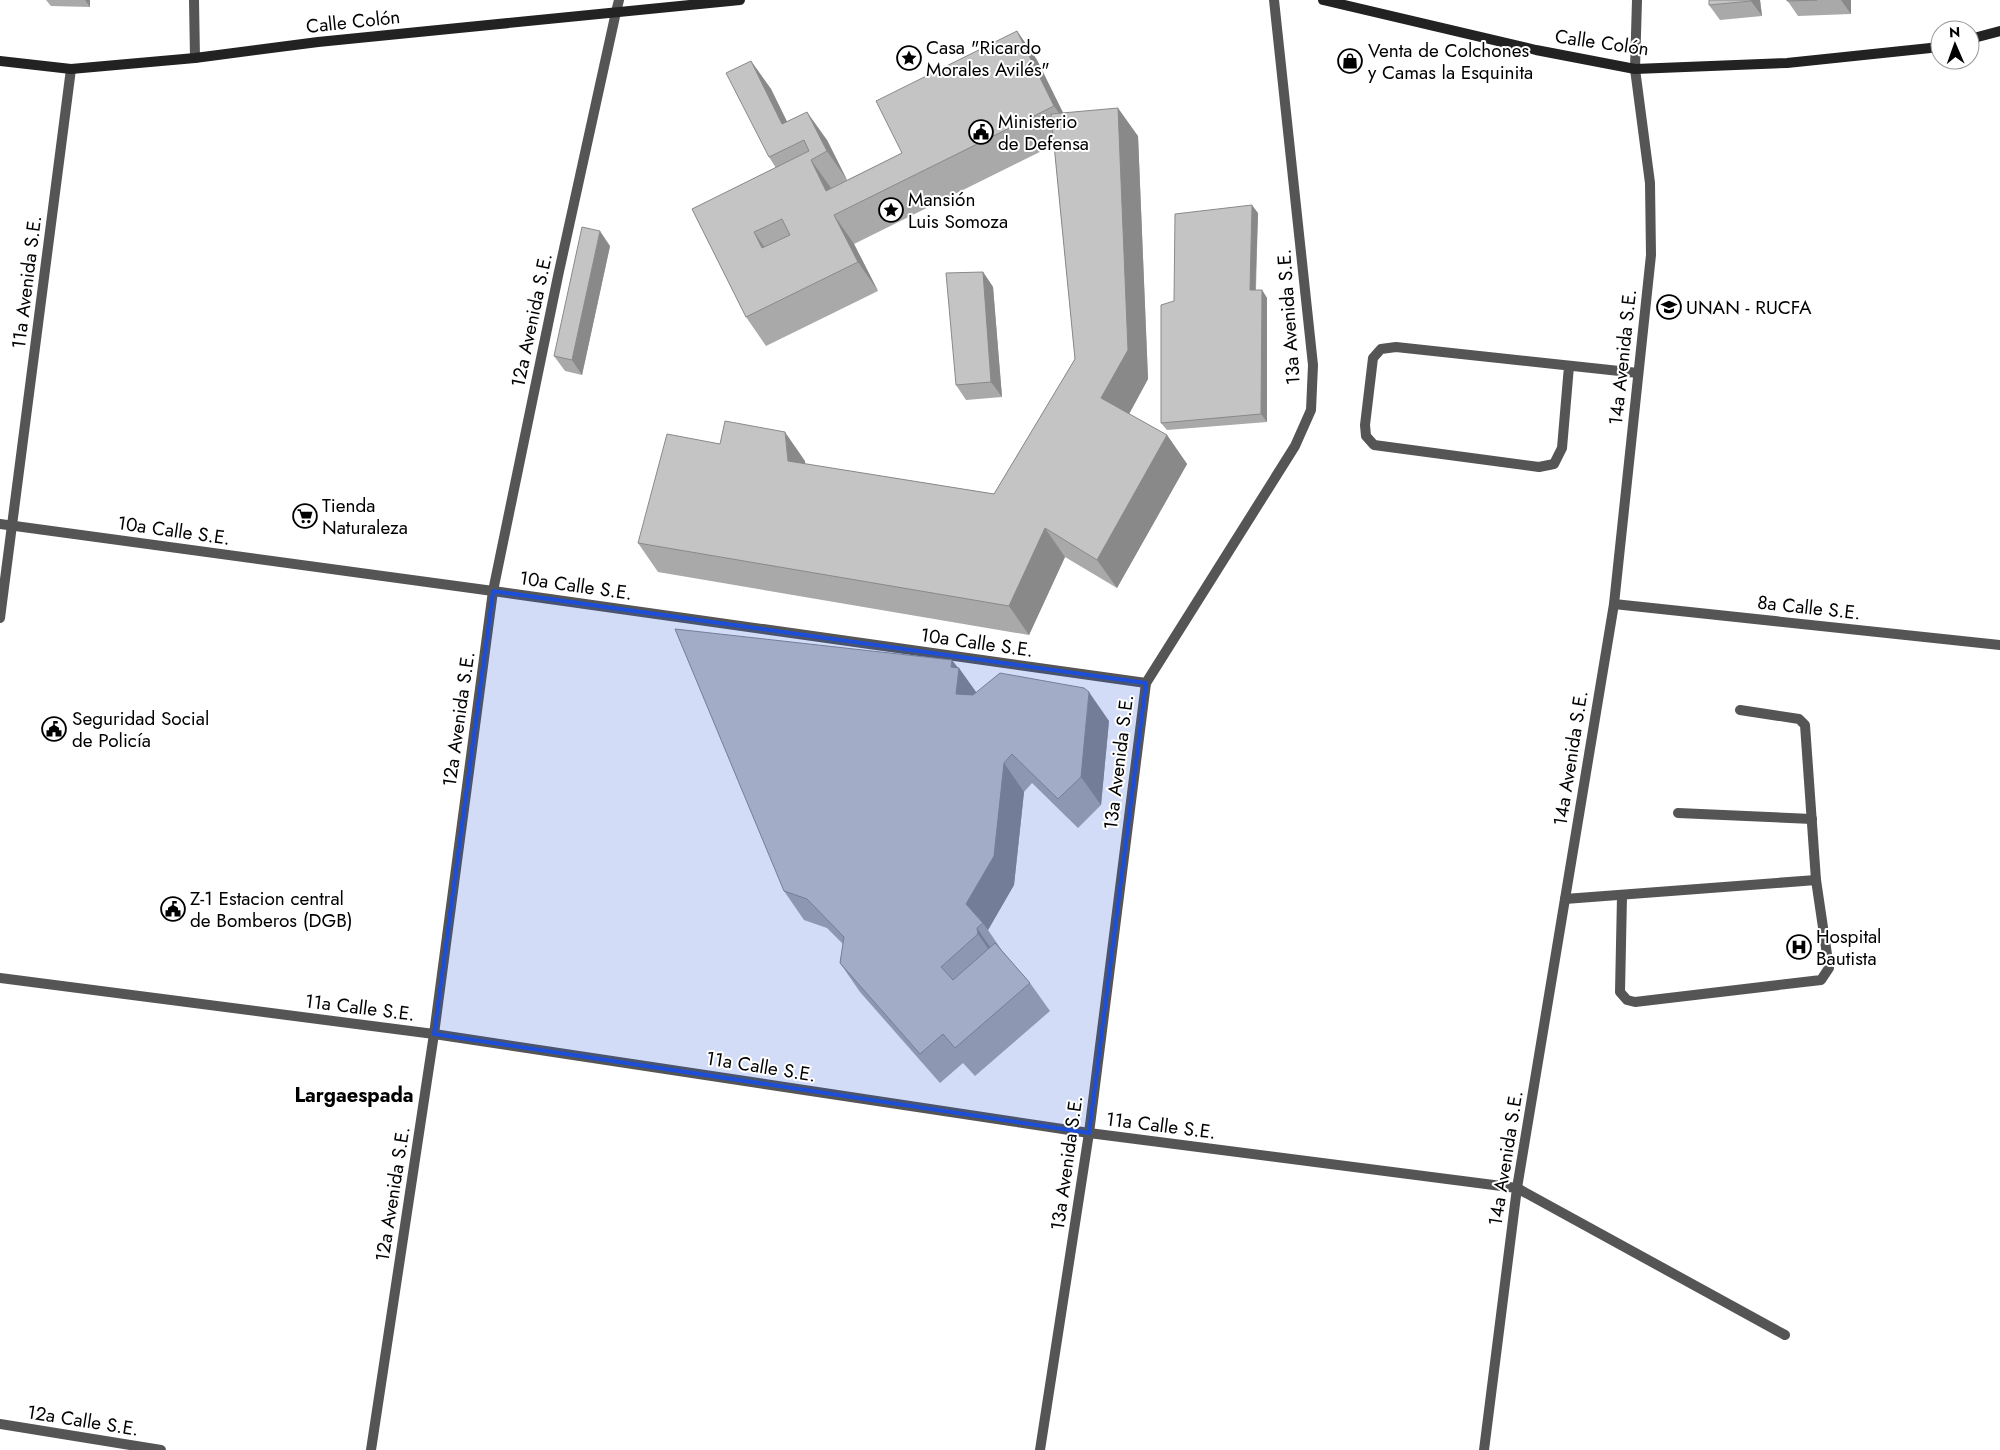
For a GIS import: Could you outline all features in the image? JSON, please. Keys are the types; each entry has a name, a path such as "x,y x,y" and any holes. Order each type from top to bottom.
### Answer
{"main road":[{"name":"Calle Colón","path":"0,61 71,69 195,58 318,42 740,0"},
{"name":"Calle Colón","path":"1323,0 1536,50 1635,69 1787,63 1930,48"},
{"path":"1980,36 2000,31"}],"street":[{"path":"194,0 195,58"},
{"name":"12a Avenida S.E.","path":"371,1450 434,1034 493,591 558,276 619,0"},
{"name":"13a Avenida S.E.","path":"1040,1450 1088,1133 1146,683 1295,446 1311,410 1313,365 1274,0"},
{"name":"14a Avenida S.E.","path":"1484,1450 1516,1188 1614,604 1650,255 1650,183 1635,69 1637,0"},
{"name":"11a Avenida S.E.","path":"0,618 71,69"},
{"path":"1568,366 1562,448 1554,464 1539,467 1374,445 1366,436 1365,425 1373,358 1381,349 1396,346 1638,373"},
{"name":"10a Calle S.E.","path":"0,524 1146,683"},
{"name":"8a Calle S.E.","path":"1614,604 2000,645"},
{"path":"1622,896 1620,992 1627,1000 1634,1002 1821,980 1829,968 1816,880 1805,725 1799,719 1740,710"},
{"path":"1678,812 1812,819"},
{"path":"1565,899 1816,880"},
{"name":"11a Calle S.E.","path":"0,978 434,1034 1088,1133 1516,1188"},
{"path":"1516,1188 1785,1335"},
{"name":"12a Calle S.E.","path":"0,1424 161,1450"}],"highlighted area":[{"path":"493,591 1146,683 1089,1133 434,1034"}],"building":[{"path":"1709,0 1751,0 1751,1 1709,5"},
{"path":"1017,31 1054,106 834,215 858,262 746,317 692,209 809,151 804,140 769,157 726,73 751,61 782,124 807,112 827,151 811,160 826,191 902,153 876,101","holes":["782,219 790,235 762,248 754,232"]},
{"path":"1118,108 1128,350 1101,398 1167,435 1097,560 1045,528 1009,606 638,543 667,434 720,444 725,421 785,432 788,461 994,494 1075,359 1051,114"},
{"path":"1252,205 1250,290 1262,290 1261,414 1161,423 1161,305 1174,301 1175,214"},
{"path":"582,227 600,231 572,360 554,356"},
{"path":"983,272 991,382 956,385 946,273"},
{"path":"675,629 952,660 951,667 959,668 956,694 973,695 1000,673 1084,688 1089,692 1081,777 1058,799 1012,754 1004,763 994,856 966,904 983,923 977,928 978,934 941,967 953,980 995,943 1030,983 955,1048 943,1034 920,1054 840,963 844,937 807,899 784,891"}],"place":[{"name":"Casa \"Ricardo Morales Avilés\"","path":"909,58"},
{"name":"Venta de Colchones y Camas la Esquinita","path":"1350,61"},
{"name":"Ministerio de Defensa","path":"981,132"},
{"name":"Mansión Luis Somoza","path":"891,210"},
{"name":"UNAN - RUCFA","path":"1669,307"},
{"name":"Tienda Naturaleza","path":"305,516"},
{"name":"Seguridad Social de Policía","path":"54,729"},
{"name":"Z-1 Estacion central de Bomberos (DGB)","path":"173,909"},
{"name":"Hospital Bautista","path":"1799,947"}],"district":[{"name":"Largaespada","path":"354,1095"}]}
